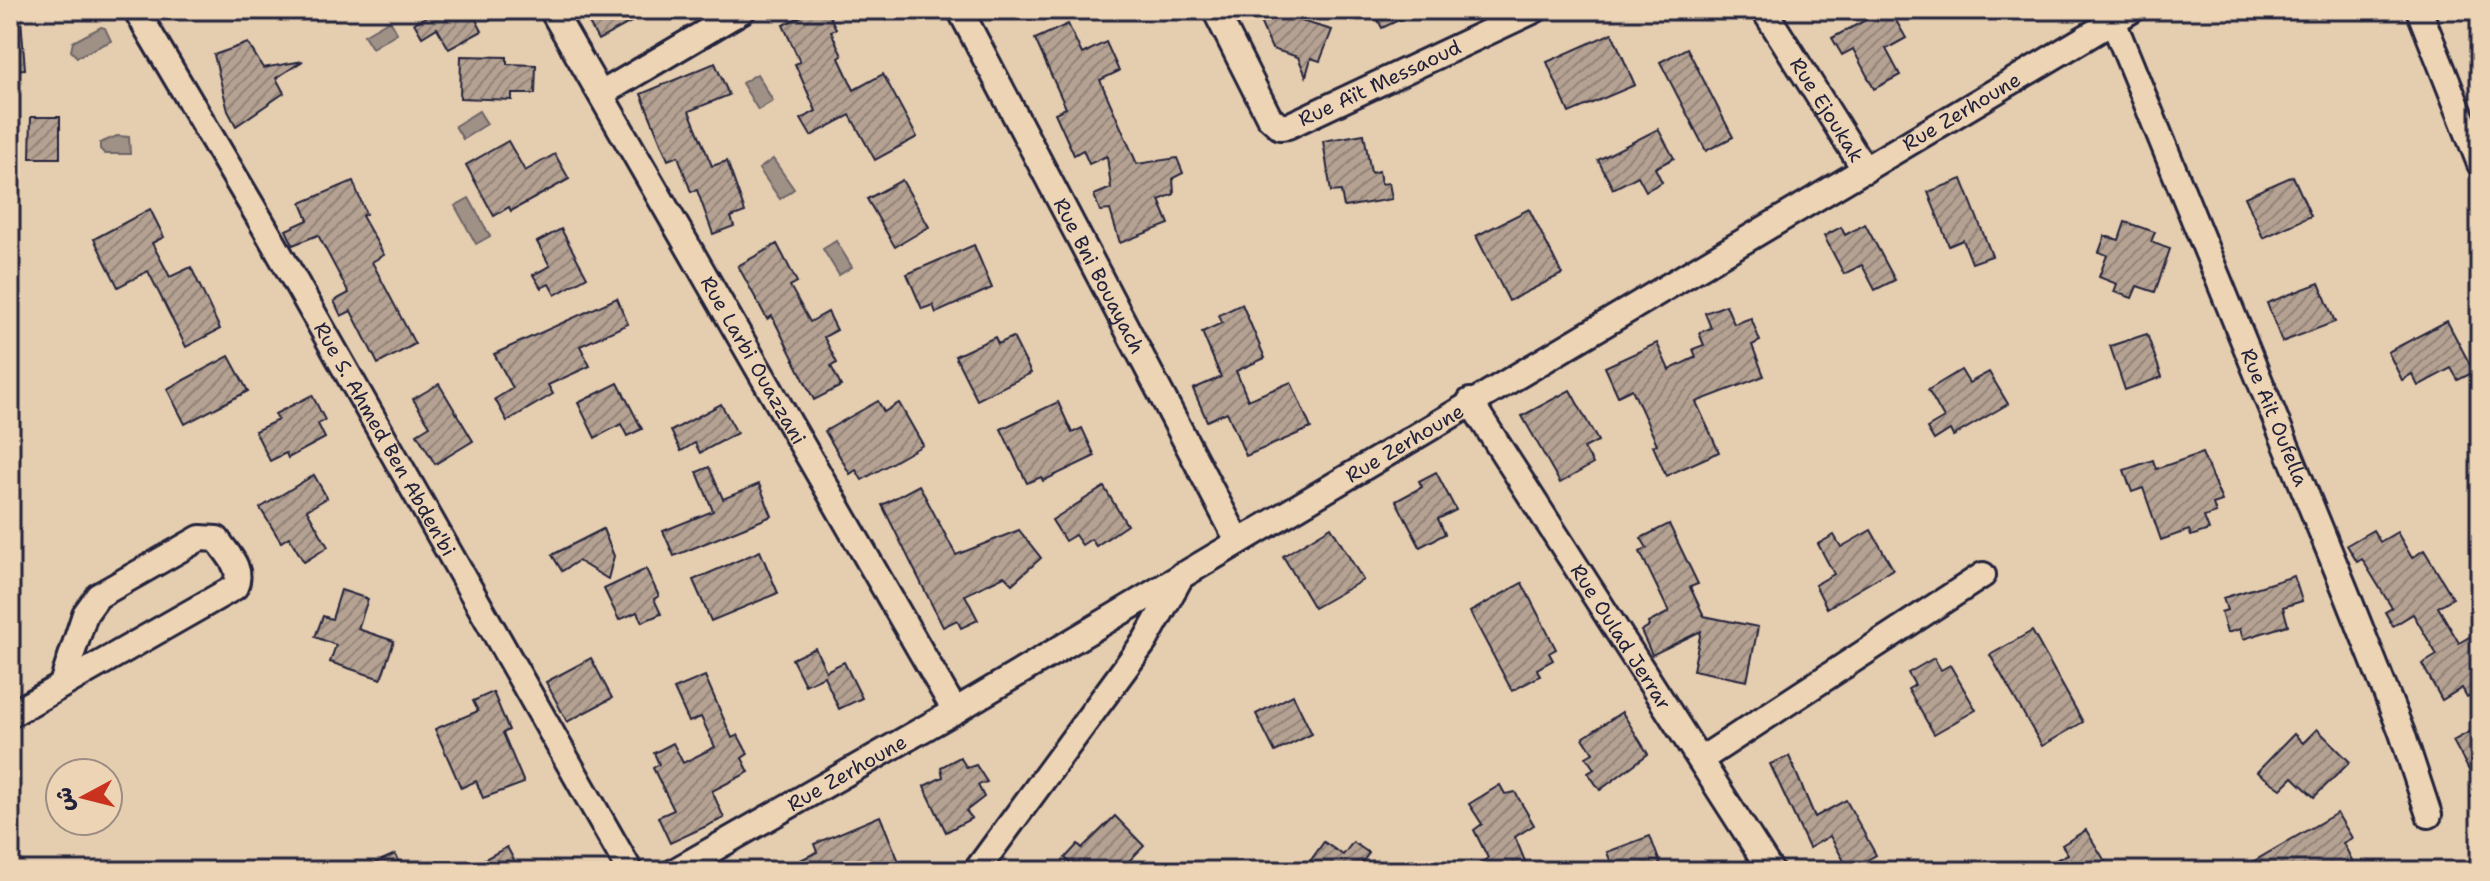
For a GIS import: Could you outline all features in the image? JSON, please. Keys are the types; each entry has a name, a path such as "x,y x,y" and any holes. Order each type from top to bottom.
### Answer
{"street":[{"name":"Rue S. Ahmed Ben Abden'bi","path":"136,10 261,221 630,871"},
{"name":"Rue Larbi Ouazzani","path":"552,10 955,711"},
{"path":"601,94 743,10"},
{"name":"Rue Bni Bouayach","path":"960,10 1238,541"},
{"name":"Rue Aït Messaoud","path":"1215,10 1269,117 1274,124 1288,126 1535,10"},
{"name":"Rue Ejoukak","path":"1764,10 1865,170"},
{"path":"2419,10 2480,164"},
{"name":"Rue Zerhoune","path":"675,871 955,711 1470,401 2122,16"},
{"name":"Rue Ait Oufella","path":"2122,16 2402,733 2429,815"},
{"name":"Rue Oulad Jerrar","path":"1470,401 1771,871"},
{"path":"10,715 235,587 239,577 237,567 217,539 200,538 98,596 85,614 62,684"},
{"path":"976,871 1145,641 1182,575"},
{"path":"1700,760 1983,575"}],"shaded area":[{"path":"390,20 397,33 372,48 364,35"},
{"path":"101,27 105,28 111,41 77,57 71,51 73,42"},
{"path":"757,74 773,101 758,110 742,83"},
{"path":"479,111 487,124 463,139 455,126"},
{"path":"117,136 129,137 130,154 105,154 100,149 100,143"},
{"path":"773,159 794,189 780,199 759,169"},
{"path":"469,198 490,236 476,244 455,206"},
{"path":"836,241 852,267 839,275 823,249"}],"building":[{"path":"427,10 471,10 482,31 449,49 437,28 422,37 414,23 430,15"},
{"path":"582,10 653,10 598,40"},
{"path":"815,10 827,10 836,29 831,31 842,56 839,58 854,90 883,74 917,137 875,160 850,115 811,136 801,119 816,111 795,64 800,62 783,25"},
{"path":"1255,10 1291,10 1294,19 1332,30 1320,61 1311,58 1306,76 1298,57 1272,49"},
{"path":"1373,10 1420,10 1382,28"},
{"path":"1884,10 1890,10 1906,38 1886,49 1900,75 1874,89 1853,49 1842,55 1832,38"},
{"path":"21,19 25,69 10,70 10,20"},
{"path":"1068,24 1082,54 1106,42 1119,71 1100,80 1137,164 1177,158 1183,173 1173,178 1174,194 1159,200 1169,224 1120,243 1110,210 1100,211 1094,195 1111,188 1107,156 1089,164 1083,150 1074,155 1055,113 1066,108 1035,39"},
{"path":"1612,33 1635,85 1569,113 1547,62"},
{"path":"248,43 263,68 303,61 276,78 284,93 236,126 228,111 214,55"},
{"path":"1687,48 1733,137 1706,151 1660,62"},
{"path":"461,56 507,57 507,64 536,65 535,94 512,94 512,100 460,98"},
{"path":"715,63 729,95 689,111 712,166 727,161 745,212 731,217 734,226 713,234 697,190 691,192 678,156 668,160 641,94"},
{"path":"31,117 60,117 60,158 30,158"},
{"path":"1658,129 1674,158 1655,168 1662,182 1646,191 1638,176 1613,189 1598,160"},
{"path":"1364,134 1371,173 1379,171 1381,184 1389,183 1392,199 1344,207 1341,191 1331,192 1323,141"},
{"path":"508,141 525,171 555,154 569,179 511,211 509,207 494,216 466,165"},
{"path":"2293,176 2311,216 2263,238 2245,197"},
{"path":"1962,179 1992,256 1972,263 1963,240 1949,246 1928,192"},
{"path":"902,180 929,227 895,247 867,199"},
{"path":"353,181 366,214 362,216 384,255 372,262 415,344 378,364 351,311 341,316 334,301 349,293 318,235 293,245 286,230 308,220 301,203"},
{"path":"150,209 164,237 152,243 170,277 191,267 220,329 186,347 148,271 118,287 94,239"},
{"path":"1529,209 1562,274 1509,301 1476,236"},
{"path":"2125,222 2155,232 2151,242 2170,249 2155,292 2137,286 2132,298 2114,292 2117,284 2099,277 2107,255 2099,252 2105,236 2119,240"},
{"path":"1865,224 1895,280 1875,290 1862,265 1844,274 1824,236 1841,227 1845,235"},
{"path":"561,229 587,277 555,295 549,284 541,288 533,275 550,266 537,242"},
{"path":"777,244 797,282 790,286 810,322 828,312 837,330 824,337 837,363 831,366 841,386 814,400 772,316 767,319 738,266"},
{"path":"974,245 992,288 936,313 933,305 922,309 907,274"},
{"path":"2319,283 2335,322 2282,342 2267,303"},
{"path":"617,298 628,324 580,346 590,366 548,385 553,394 507,421 495,399 513,388 494,354"},
{"path":"1242,304 1265,358 1236,371 1248,400 1291,382 1311,428 1246,456 1227,412 1207,421 1193,389 1221,377 1202,332 1222,323 1219,315"},
{"path":"1726,305 1734,324 1751,318 1760,341 1752,345 1764,376 1696,402 1719,452 1666,476 1653,446 1657,444 1632,389 1618,396 1605,367 1657,343 1669,370 1696,357 1693,349 1704,345 1699,333 1711,328 1705,313"},
{"path":"2447,321 2474,372 2458,380 2451,368 2418,386 2412,374 2402,380 2388,352"},
{"path":"2147,334 2162,377 2125,390 2110,346"},
{"path":"995,337 998,344 1013,337 1031,373 977,400 955,356"},
{"path":"229,356 248,391 185,424 167,389"},
{"path":"1961,370 1969,383 1989,372 2008,404 1953,436 1950,430 1934,440 1927,428 1944,418 1928,390"},
{"path":"618,383 642,429 627,436 621,424 595,438 578,403"},
{"path":"439,384 473,441 435,464 417,434 430,426 413,399"},
{"path":"1570,390 1598,441 1584,448 1593,464 1560,483 1522,416"},
{"path":"312,395 325,420 318,424 325,438 288,458 286,453 270,461 255,431 278,420 275,414"},
{"path":"878,401 884,412 899,403 923,445 862,480 856,470 850,474 825,431"},
{"path":"1058,402 1072,433 1082,428 1095,456 1043,481 1041,477 1027,483 1001,429"},
{"path":"721,404 737,433 700,453 695,443 681,451 671,431"},
{"path":"2202,453 2222,501 2213,504 2216,513 2204,517 2209,530 2191,536 2189,530 2161,540 2143,488 2132,492 2124,470 2153,460 2156,469"},
{"path":"709,467 723,499 759,484 772,516 674,556 663,531 713,511 697,472"},
{"path":"1436,472 1456,510 1438,519 1445,534 1420,547 1396,501 1422,487 1419,481"},
{"path":"314,475 327,498 307,510 328,547 304,562 289,537 281,542 260,508"},
{"path":"919,485 956,555 1019,530 1041,558 1012,584 1004,576 965,595 978,620 961,628 957,620 943,627 882,505"},
{"path":"1104,487 1127,525 1096,546 1091,539 1082,545 1075,535 1065,541 1052,520"},
{"path":"1669,524 1698,584 1690,587 1704,616 1758,627 1747,681 1693,670 1701,631 1652,655 1641,631 1649,626 1648,623 1669,612 1640,552 1647,548 1641,538"},
{"path":"1331,527 1363,580 1314,608 1283,556"},
{"path":"603,529 614,556 608,579 578,561 562,571 552,555"},
{"path":"1871,530 1893,569 1827,608 1815,585 1834,574 1818,544 1834,535 1841,547"},
{"path":"2373,530 2380,542 2397,532 2412,558 2424,550 2453,598 2438,607 2459,643 2471,636 2480,653 2480,690 2467,697 2462,688 2442,700 2422,664 2437,655 2413,614 2393,626 2385,612 2392,608 2362,559 2357,562 2347,545"},
{"path":"760,551 778,593 711,621 693,580"},
{"path":"646,569 659,596 654,599 661,614 642,622 637,612 619,620 604,589"},
{"path":"2294,576 2302,601 2283,607 2288,625 2243,639 2240,629 2227,633 2221,612 2227,610 2223,598"},
{"path":"1522,583 1556,649 1549,653 1553,660 1537,669 1540,676 1512,691 1470,612"},
{"path":"341,590 368,599 358,629 394,641 381,679 330,662 336,645 315,637 323,616 332,619"},
{"path":"2032,631 2083,722 2042,746 1990,655"},
{"path":"815,648 826,671 844,662 862,698 839,709 824,676 805,685 792,659"},
{"path":"591,658 612,698 567,722 546,682"},
{"path":"1934,658 1941,670 1950,665 1976,710 1934,734 1908,689 1915,685 1908,673"},
{"path":"705,676 732,738 738,735 748,754 742,758 749,772 712,791 724,818 670,843 658,817 674,810 653,768 659,764 654,753 673,743 683,763 715,747 701,717 689,722 674,689"},
{"path":"493,692 509,730 503,733 524,783 483,798 476,781 461,788 435,729 478,711 473,701"},
{"path":"1293,695 1312,734 1275,752 1256,714"},
{"path":"1622,712 1648,754 1600,790 1588,773 1594,769 1586,757 1593,753 1583,738"},
{"path":"2480,726 2480,766 2470,772 2453,741"},
{"path":"2317,729 2350,762 2314,797 2293,777 2281,789 2257,772 2294,734 2303,743"},
{"path":"1789,756 1815,817 1846,800 1876,855 1849,870 1830,836 1809,848 1770,764"},
{"path":"960,757 967,768 976,765 987,782 978,785 984,797 966,811 972,818 946,832 924,786 943,777 941,767"},
{"path":"1500,785 1505,794 1515,792 1534,825 1515,837 1529,871 1468,871 1488,858 1474,830 1482,824 1469,804"},
{"path":"2337,813 2352,838 2343,843 2353,862 2337,871 2260,871 2254,861"},
{"path":"880,816 903,871 778,871 817,852 814,844"},
{"path":"1115,816 1144,846 1119,871 1078,871 1065,858 1078,844 1082,848"},
{"path":"2086,830 2111,871 2034,871 2068,854 2062,845"},
{"path":"1650,836 1663,871 1614,871 1607,852"},
{"path":"1324,842 1343,855 1353,842 1369,853 1359,867 1365,871 1303,871"},
{"path":"507,847 520,871 463,871"},
{"path":"395,854 403,871 357,871"}]}
